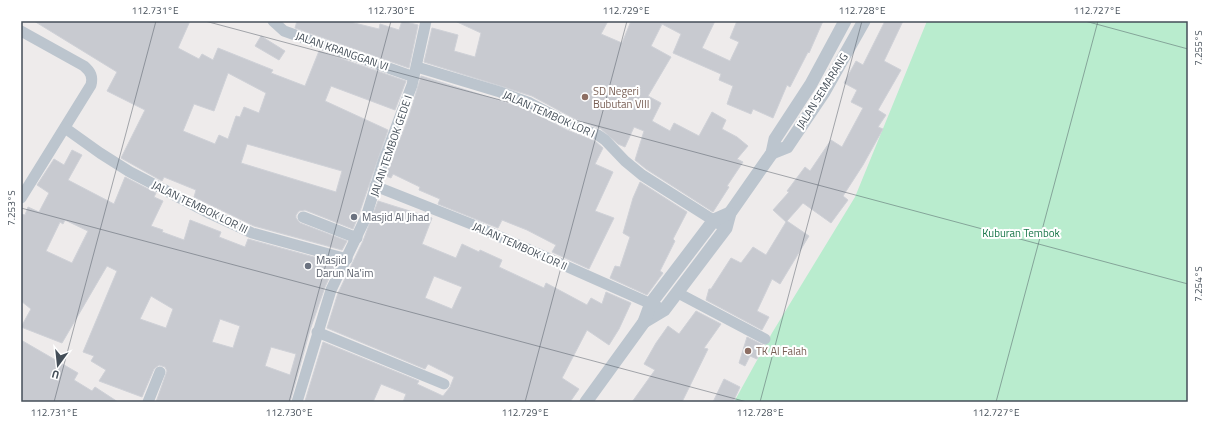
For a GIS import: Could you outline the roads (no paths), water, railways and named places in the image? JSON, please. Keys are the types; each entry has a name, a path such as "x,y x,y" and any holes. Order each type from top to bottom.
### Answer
{"street":[{"name":"JALAN KRANGGAN VI","path":"273,21 284,31 415,72"},
{"name":"JALAN TEMBOK GEDE I","path":"297,402 331,290 366,217 415,72 426,21"},
{"name":"JALAN SEMARANG","path":"644,322 664,310 726,228 730,213 772,153 775,138 811,84 845,21"},
{"name":"JALAN SEMARANG","path":"772,153 787,147 824,92 864,21"},
{"path":"21,32 89,70 92,78 91,85 21,198"},
{"name":"JALAN TEMBOK LOR I","path":"415,72 500,92 530,103 570,124 598,135 642,175 726,228"},
{"name":"JALAN TEMBOK LOR III","path":"65,128 130,172 217,217 252,233 346,259"},
{"name":"JALAN TEMBOK LOR II","path":"376,186 471,224 664,310"},
{"name":"JALAN SEMARANG","path":"586,402 644,322 651,303 714,220 730,213"},
{"path":"302,217 357,238"},
{"path":"678,293 765,339"},
{"path":"317,332 444,384"},
{"path":"148,402 160,372"}],"place":[{"name":"SD Negeri Bubutan VIII","path":"585,97"},
{"name":"Masjid Al Jihad","path":"354,217"},
{"name":"Masjid Darun Na'im","path":"308,266"},
{"name":"TK Al Falah","path":"748,351"}],"park label":[{"name":"Kuburan Tembok","path":"1021,233"}]}
